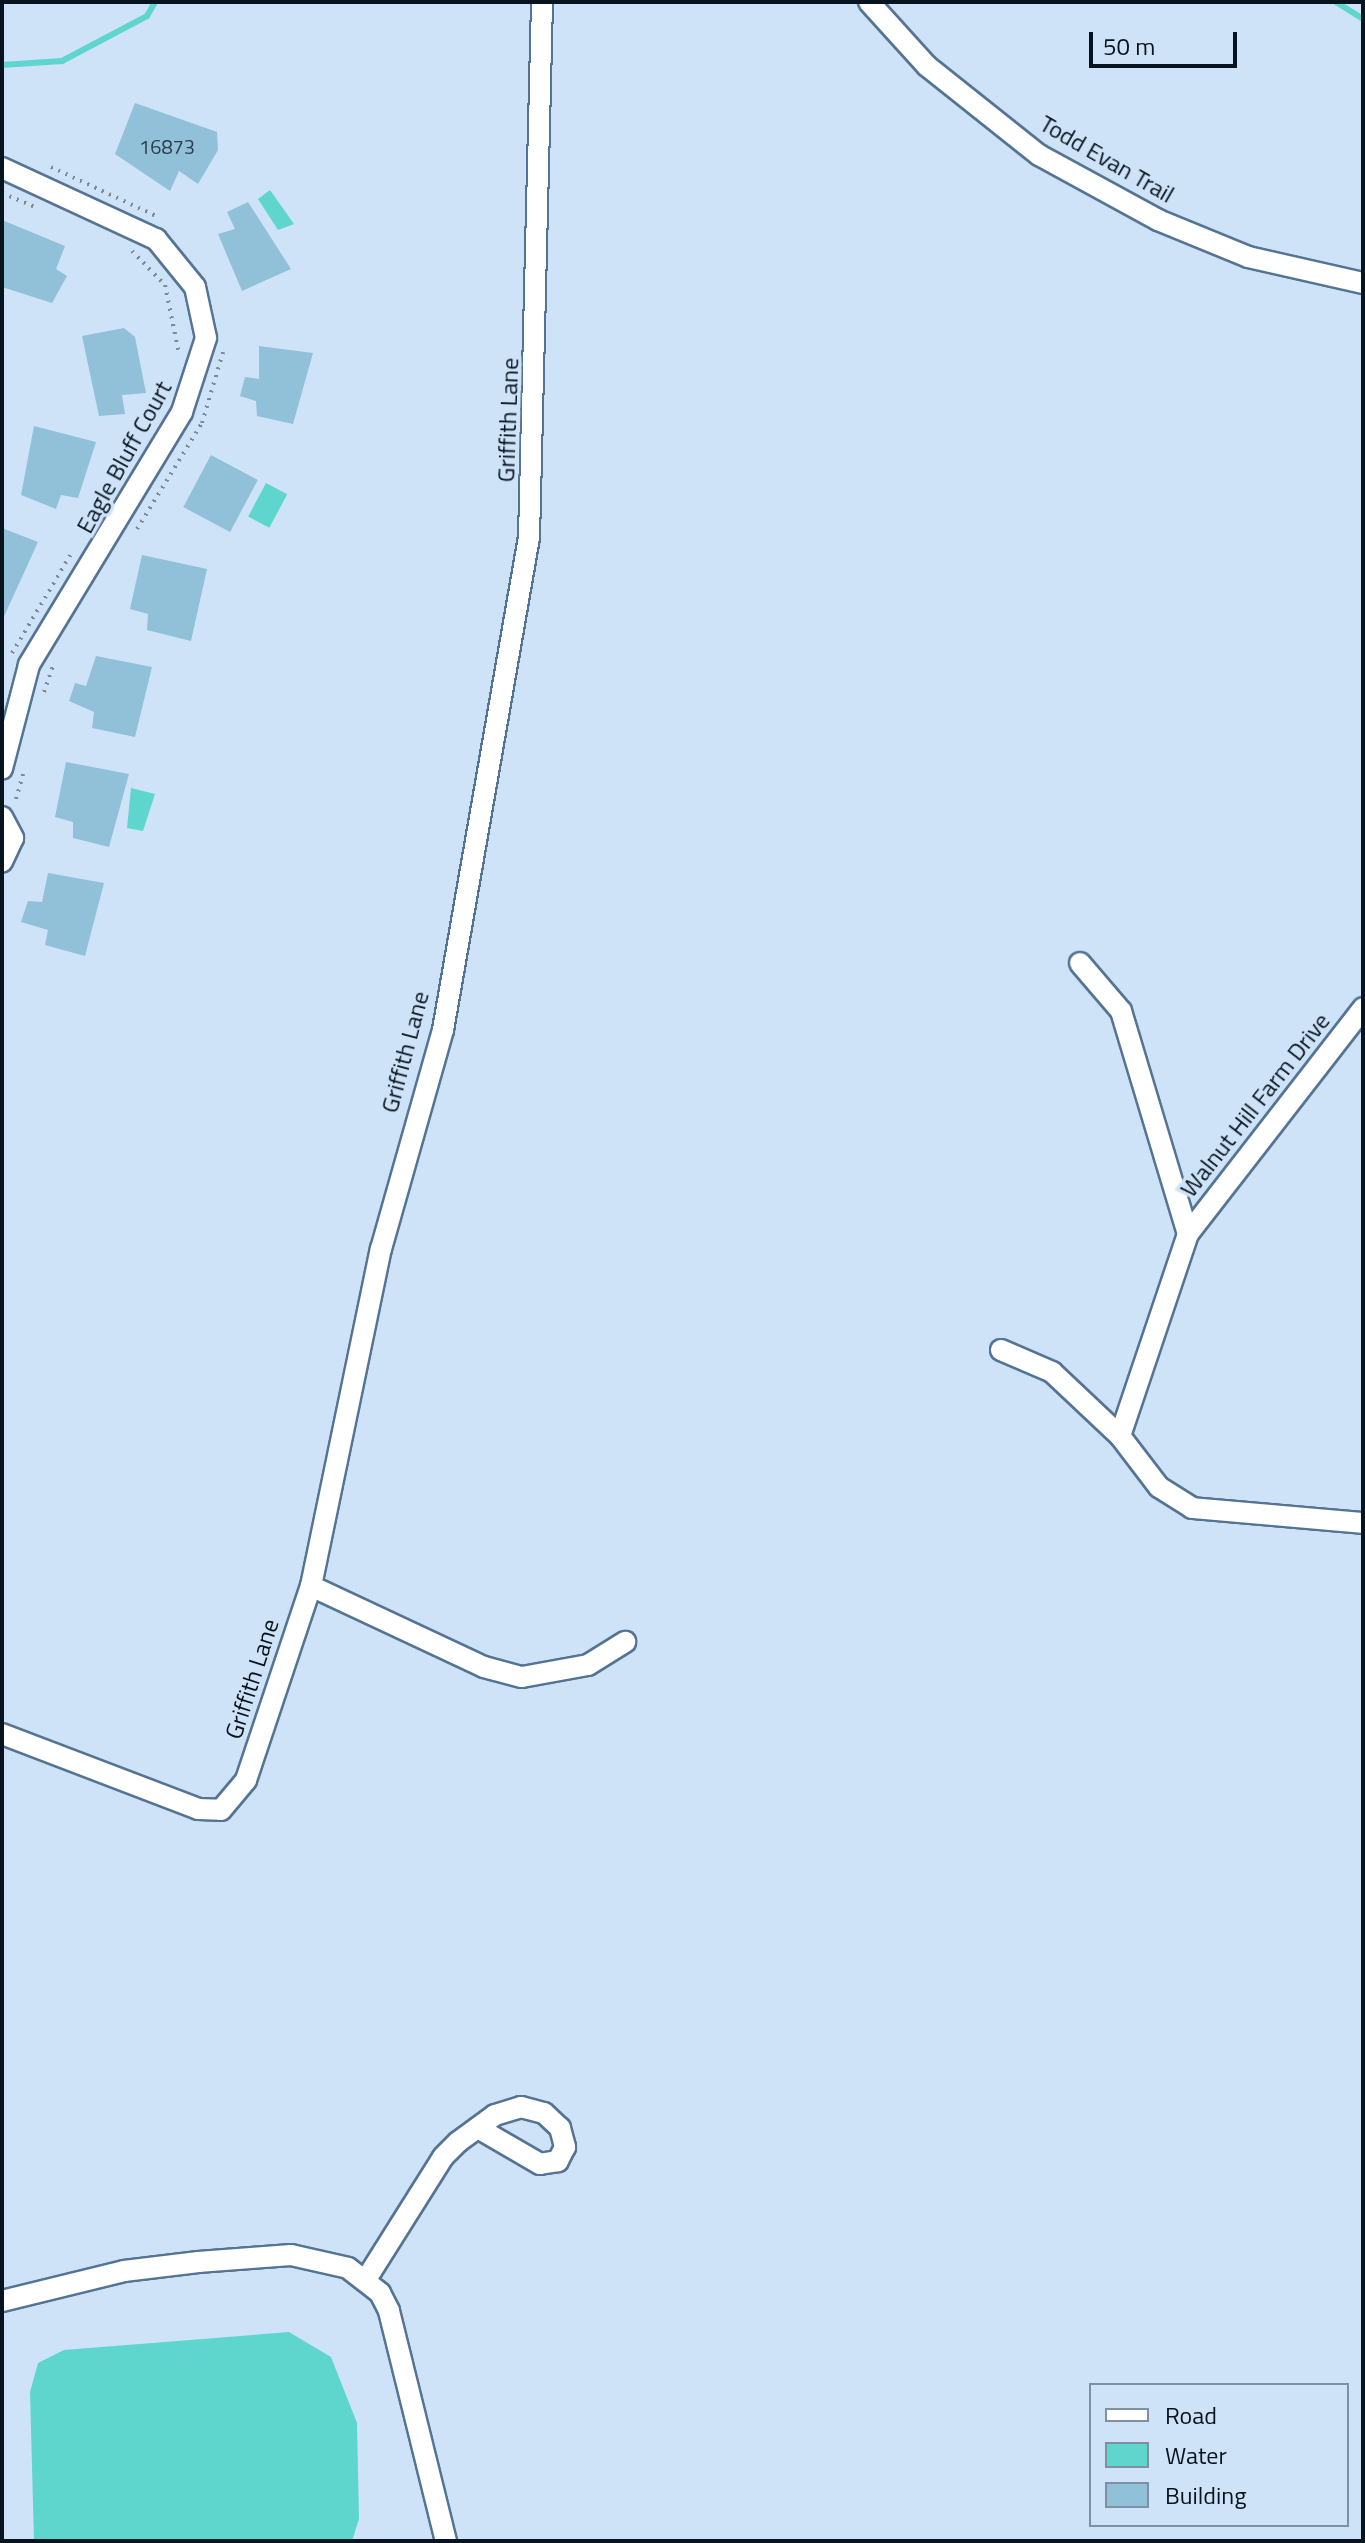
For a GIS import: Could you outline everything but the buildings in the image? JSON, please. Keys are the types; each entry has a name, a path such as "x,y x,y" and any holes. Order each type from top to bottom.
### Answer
{"street":[{"name":"Griffith Lane","path":"2,1734 183,1804 221,1810 246,1780 311,1586 381,1249 443,1030 529,538 542,2"},
{"name":"Todd Evan Trail","path":"869,2 927,66 1039,155 1158,220 1248,257 1363,283"},
{"name":"Eagle Bluff Court","path":"2,168 156,239 195,287 206,338 182,412 29,665 2,769"},
{"path":"2,817 13,838 2,862"},
{"name":"Walnut Hill Farm Drive","path":"1080,963 1121,1011 1188,1234"},
{"name":"Walnut Hill Farm Drive","path":"1120,1436 1188,1234 1363,1008"},
{"path":"1001,1350 1052,1372 1120,1436 1159,1487 1192,1508 1363,1523"},
{"path":"311,1586 484,1667 522,1677 588,1665 625,1642"},
{"path":"365,2281 443,2157 478,2128"},
{"path":"2,2301 124,2271 291,2255 321,2258 365,2281 389,2311 446,2541"}],"path":[{"path":"47,166 163,221"},
{"path":"2,193 42,210"},
{"path":"125,247 165,285 180,331 177,368"},
{"path":"127,544 202,423 222,370 224,340"},
{"path":"9,661 73,550"},
{"path":"41,703 58,656"},
{"path":"16,799 27,758"}],"water":[{"path":"270,190 294,224 278,230 258,199"},
{"path":"266,483 287,494 269,528 248,517"},
{"path":"131,788 155,794 143,831 127,828"},
{"path":"289,2332 331,2357 357,2423 359,2519 352,2541 34,2541 30,2392 38,2363 64,2350"}],"waterway":[{"path":"2,65 62,61 147,16 155,2"},
{"path":"1336,2 1363,19"}]}
